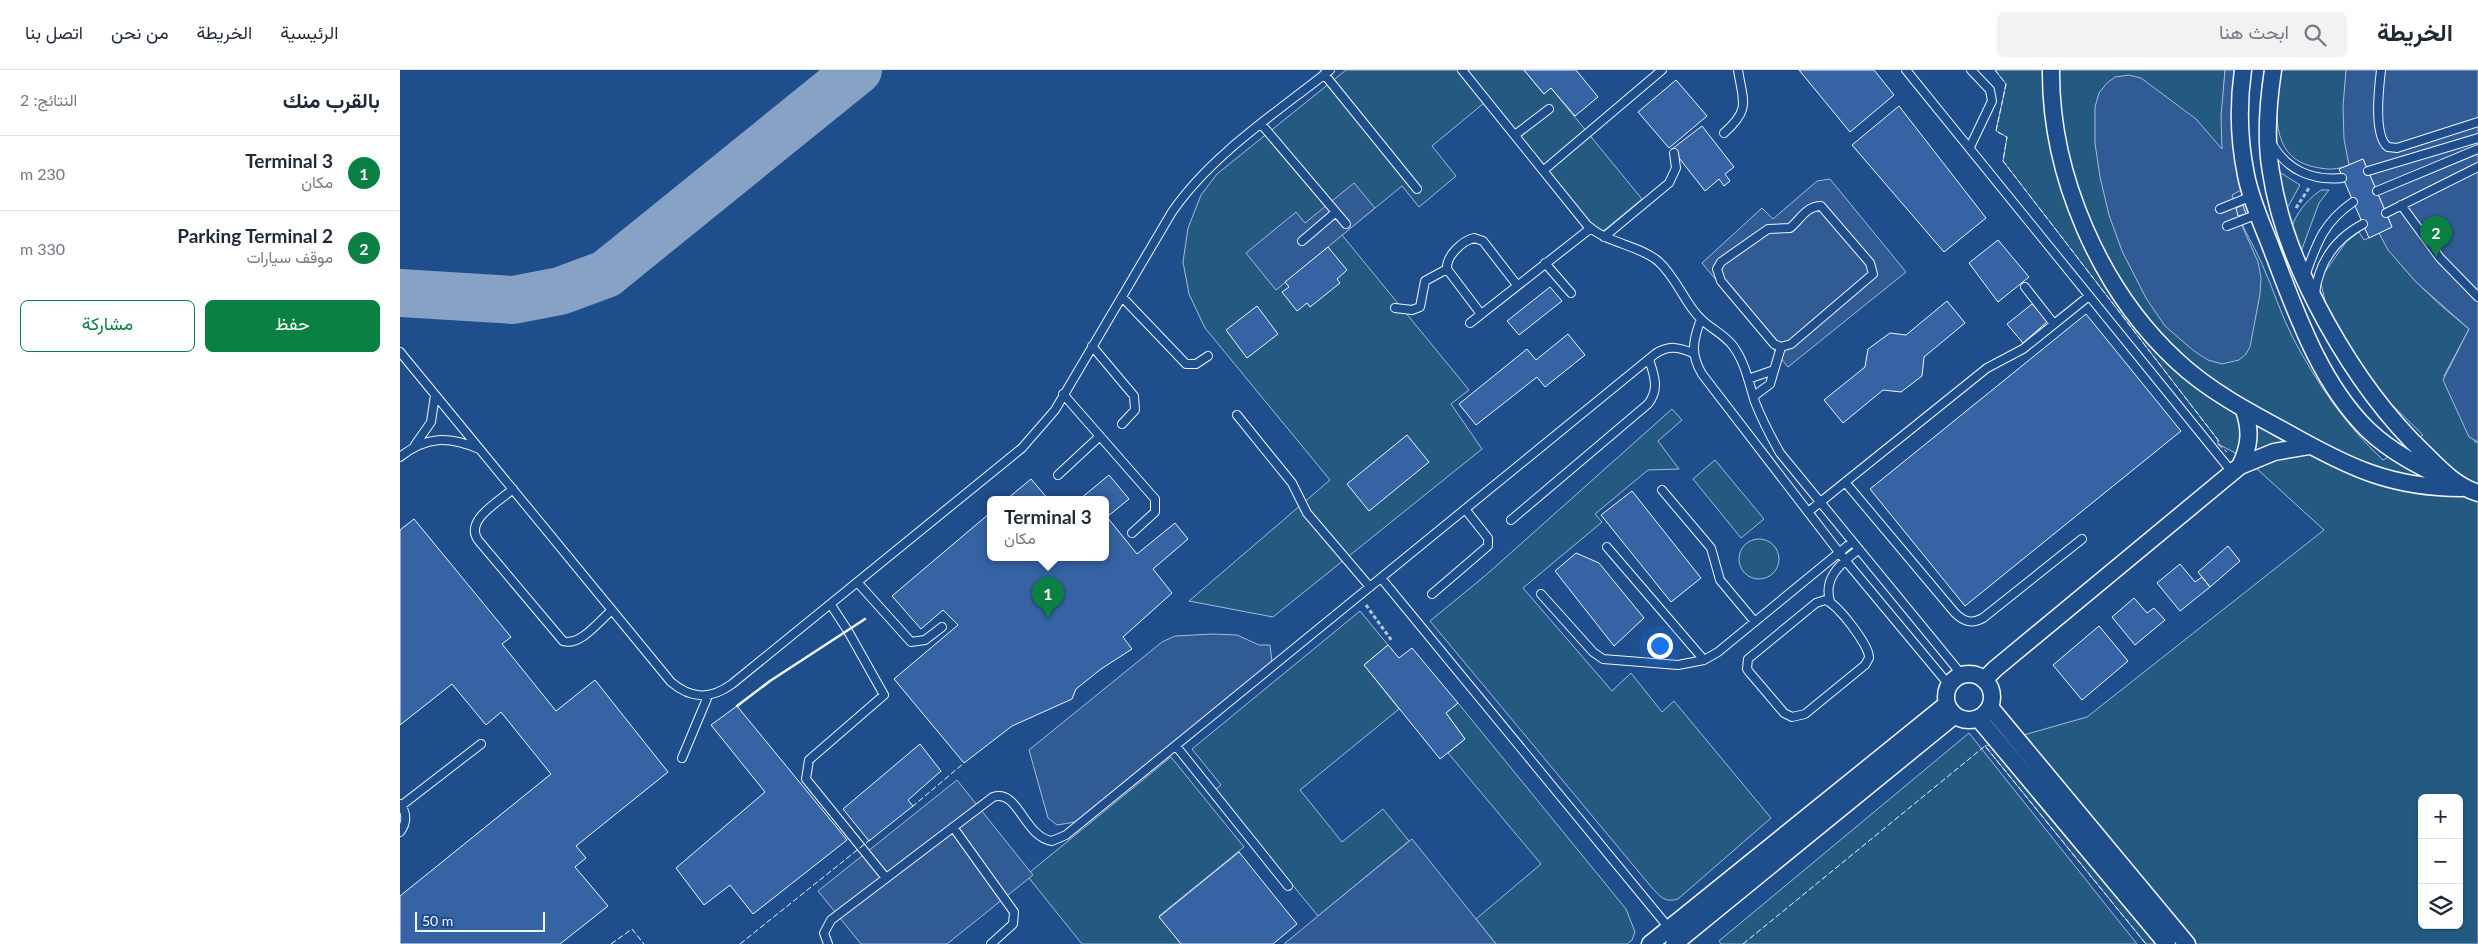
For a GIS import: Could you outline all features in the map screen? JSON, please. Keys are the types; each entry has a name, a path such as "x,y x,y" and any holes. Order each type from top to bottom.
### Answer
{"street":[{"path":"2052,70 2051,96 2068,180 2082,221 2100,260 2127,303 2148,331 2177,362 2244,410 2309,446 2354,468 2395,482 2428,487 2462,488 2478,492"},
{"path":"2243,70 2240,130 2250,176"},
{"path":"2252,70 2249,122 2252,196 2312,346 2350,408 2366,428 2406,458 2462,488"},
{"path":"2273,70 2268,134 2270,171 2287,234 2305,277 2343,351 2377,401 2417,447 2462,488"},
{"path":"2250,176 2270,171"},
{"path":"2236,469 2247,453 2249,424 2244,410"},
{"path":"1984,680 2236,469 2274,452 2309,446"},
{"path":"1970,674 1984,680 1991,693 1984,713 1970,720 1951,710 1946,694 1956,680 1970,674"},
{"path":"1650,944 1674,937 1951,710"},
{"path":"1984,713 2166,944"},
{"path":"1984,713 2187,944"}],"lane":[{"path":"1462,70 1590,228 1604,237 1647,254 1657,260 1679,286 1701,319 1724,336 1733,346 1748,379 1762,419 1780,453 1852,542 1956,680"},
{"path":"1724,133 1738,121 1744,107 1738,70"},
{"path":"1906,70 2089,296 2236,469"},
{"path":"1970,147 1992,101 1990,90 1971,70"},
{"path":"2381,70 2380,135 2381,140 2388,147 2397,148 2478,122"},
{"path":"400,352 671,682 681,691 694,696 708,696 721,692 732,684 1022,448 1045,423 1172,212 1194,183 1219,159 1327,72 1417,189"},
{"path":"1544,170 1657,72"},
{"path":"1515,135 1549,109"},
{"path":"1262,124 1346,224"},
{"path":"2268,134 2283,159 2299,171 2317,178 2342,178"},
{"path":"2368,171 2478,138"},
{"path":"2377,191 2478,149"},
{"path":"1604,237 1669,183 1676,168 1674,153"},
{"path":"2386,213 2478,167"},
{"path":"2220,209 2252,196"},
{"path":"2305,277 2323,231 2336,214 2353,202"},
{"path":"2401,205 2440,258 2478,298"},
{"path":"1821,206 1870,263 1873,274 1790,344 1781,347 1774,344 1720,281 1717,269 1721,262 1768,229 1790,228 1802,214 1821,206"},
{"path":"1302,241 1336,212"},
{"path":"2227,226 2258,214"},
{"path":"2315,297 2317,280 2327,255 2345,235 2363,224"},
{"path":"1470,323 1590,228"},
{"path":"1395,308 1412,310 1420,307 1425,281 1447,269 1450,256 1470,239 1479,239 1517,285"},
{"path":"1545,263 1571,293"},
{"path":"1447,269 1482,314"},
{"path":"2026,287 2054,324"},
{"path":"1808,512 1988,368 2023,349 2089,296"},
{"path":"1122,297 1186,364 1196,364 1208,356"},
{"path":"1701,319 1693,341 1693,353 1696,364 1702,374 1845,560 1956,680"},
{"path":"1092,346 1134,396 1135,410 1122,424"},
{"path":"828,944 824,932 826,925 993,797 1003,795 1011,800 1038,836 1052,841 1059,839 1176,746 1649,359 1670,347 1693,353"},
{"path":"1754,396 1770,384 1781,347"},
{"path":"1511,520 1648,404 1653,398 1656,382 1649,359"},
{"path":"1748,379 1774,370"},
{"path":"1063,394 1155,500 1155,512 1132,533"},
{"path":"400,457 415,445 431,422 434,395"},
{"path":"1237,415 1292,483 1308,513 1370,587"},
{"path":"1058,475 1100,436"},
{"path":"415,445 431,441 448,440 480,449"},
{"path":"1845,482 1955,613 1968,622 1976,622 1983,618 2082,539"},
{"path":"513,489 476,523 474,532 478,540 563,641 568,643 578,640 612,610"},
{"path":"1662,490 1711,548 1720,580 1755,622"},
{"path":"1432,594 1488,546 1488,538 1465,510"},
{"path":"1541,594 1593,652 1603,659 1678,665 1704,660 1718,652 1852,542"},
{"path":"1607,547 1704,660"},
{"path":"1830,601 1816,604 1748,659 1750,673 1787,716 1796,718 1805,714 1865,665 1870,658 1866,646 1830,601 1827,590 1830,579 1845,560 1858,550"},
{"path":"1381,578 1674,937"},
{"path":"858,582 912,642 925,640 942,627"},
{"path":"830,605 848,631 884,695 809,760 806,778 886,878"},
{"path":"682,758 708,696"},
{"path":"400,832 406,821 401,804 481,744"},
{"path":"1176,746 1288,886"},
{"path":"953,827 1014,912 1013,924 994,943"}],"path":[{"path":"2287,234 2294,213 2305,192 2317,178"},
{"path":"1359,595 1392,641"}],"shaded area":[{"path":"1346,70 1524,70 1543,93 1551,88 1642,199 1596,237 1484,103 1432,146 1456,176 1419,207 1402,186 1342,235 1469,390 1451,404 1482,449 1273,617 1189,601 1330,480 1205,328 1189,294 1183,262 1188,228 1201,195 1217,174"},
{"path":"1995,70 2225,70 2223,117 2226,164 2237,213 2262,264 2289,329 2312,371 2344,418 2383,460 2423,435 2383,396 2343,337 2327,310 2320,279 2346,242 2359,232 2364,240 2379,233 2408,273 2469,329 2444,376 2475,442 2478,442 2478,944 2146,944 1985,746 2087,717 2324,530 2245,458 2218,444 2218,440 2003,161 2007,137 1996,131 2006,84"},
{"path":"2225,70 2237,70 2243,189 2232,195 2243,228 2258,262 2261,278 2260,294 2250,347 2239,360 2222,364 2208,360 2194,351 2165,326 2146,298 2122,251 2109,215 2100,177 2095,143 2095,107 2099,93 2115,77 2129,75 2141,78 2196,119 2222,149 2221,116"},
{"path":"2282,70 2346,70 2345,118 2349,165 2336,169 2315,167 2300,162 2289,153 2282,142 2278,129 2278,99"},
{"path":"2346,70 2478,70 2478,442 2469,437 2443,380 2469,329 2416,282 2388,250 2379,233 2392,227 2363,159 2349,165 2344,139 2343,106"},
{"path":"2273,168 2300,185 2284,214"},
{"path":"1830,179 1906,272 1788,367 1702,263 1762,208 1773,219 1817,181"},
{"path":"1354,183 1375,208 1276,290 1246,253 1296,212 1305,223"},
{"path":"2321,190 2329,190 2319,203 2299,257 2291,238 2292,228 2297,215 2306,203"},
{"path":"1672,409 1682,420 1658,441 1679,469 1648,470 1595,514 1602,522 1523,588 1612,691 1631,673 1662,712 1674,701 1771,818 1678,899 1666,900 1653,889 1430,621 1486,575"},
{"path":"1715,460 1764,519 1741,538 1693,479"},
{"path":"1763,539 1770,542 1776,548 1779,559 1778,567 1770,576 1763,579 1755,579 1748,576 1740,567 1739,555 1742,548 1751,540"},
{"path":"1360,611 1388,645 1364,665 1399,709 1300,790 1342,842 1383,809 1409,841 1318,916 1215,790 1221,785 1192,749"},
{"path":"1237,635 1259,645 1270,645 1272,662 1075,822 1057,825 1048,818 1029,750 1162,642 1175,636"},
{"path":"1458,703 1626,909 1635,932 1632,940 1627,944 1496,944 1476,919 1541,864 1448,753 1465,739 1446,713"},
{"path":"1969,733 2137,944 1721,944 1719,941"},
{"path":"1171,757 1244,847 1159,916 1181,944 1082,944 1029,878 1032,875 1030,872"},
{"path":"957,780 1033,875 947,944 861,944 818,891"},
{"path":"1412,839 1496,944 1284,944 1318,916"}],"building":[{"path":"1524,70 1576,70 1598,97 1575,116 1551,88 1544,94"},
{"path":"1799,70 1874,70 1894,95 1850,132"},
{"path":"1676,80 1707,116 1669,148 1638,112"},
{"path":"1899,106 1986,218 1944,252 1852,145"},
{"path":"1702,126 1734,167 1725,174 1730,181 1724,186 1719,179 1705,191 1672,149"},
{"path":"2363,159 2392,227 2369,238 2339,169"},
{"path":"2243,205 2246,214 2238,216 2236,208"},
{"path":"1998,240 2029,277 1998,302 1969,263"},
{"path":"1328,247 1347,270 1337,279 1340,283 1310,307 1307,303 1297,311 1282,292 1289,287 1285,282"},
{"path":"1550,287 1562,301 1519,335 1507,321"},
{"path":"1947,301 1965,323 1924,357 1922,376 1901,392 1883,390 1843,423 1824,400 1865,367 1868,349 1890,333 1906,335"},
{"path":"2032,304 2048,321 2023,343 2007,324"},
{"path":"1257,306 1278,334 1247,358 1226,330"},
{"path":"2086,314 2181,431 1965,606 1870,489"},
{"path":"1568,334 1585,355 1545,387 1537,377 1476,425 1459,404 1527,349 1536,360"},
{"path":"1407,435 1429,462 1369,511 1347,484"},
{"path":"1109,475 1129,499 1109,515 1109,496 1084,496"},
{"path":"1031,479 1045,496 1011,496"},
{"path":"1632,491 1701,578 1671,602 1601,515"},
{"path":"987,516 987,561 1109,561 1109,519 1137,554 1175,523 1188,539 1153,569 1172,593 1123,637 1132,649 1101,669 1076,689 1072,699 1012,726 964,763 894,679 958,625 943,610 921,629 892,596"},
{"path":"414,519 511,637 502,644 556,711 595,680 668,772 576,846 586,858 575,867 608,906 560,944 400,944 400,896 551,774 501,712 486,725 452,684 400,725 400,530"},
{"path":"2228,546 2240,561 2210,587 2198,572"},
{"path":"1576,553 1599,563 1644,618 1614,646 1555,571"},
{"path":"2180,564 2195,582 2202,577 2210,587 2180,611 2157,583"},
{"path":"2134,598 2147,613 2154,608 2165,620 2135,645 2112,617"},
{"path":"2099,626 2128,661 2082,700 2053,665"},
{"path":"1388,645 1399,658 1412,648 1458,703 1446,713 1465,739 1440,759 1364,665"},
{"path":"737,706 847,840 753,914 730,885 704,905 676,868 765,792 711,725"},
{"path":"920,744 941,771 908,800 913,806 869,841 843,809"},
{"path":"1239,852 1297,924 1273,944 1181,944 1159,917"}],"taxiway":[{"path":"400,293 513,300 560,291 606,274 858,70"}],"fence":[{"path":"1995,70 2006,84 1996,131 2007,137 2003,161 2218,440 2218,444 2227,452"},
{"path":"1743,944 1985,746 2146,944"},
{"path":"912,807 964,763"},
{"path":"740,944 871,839"},
{"path":"611,944 632,929 644,944"}],"wall":[{"path":"737,706 770,681 865,619"}],"place":[{"name":"Parking Terminal 2","path":"2436,257"},
{"name":"Terminal 3","path":"1048,618"}]}
